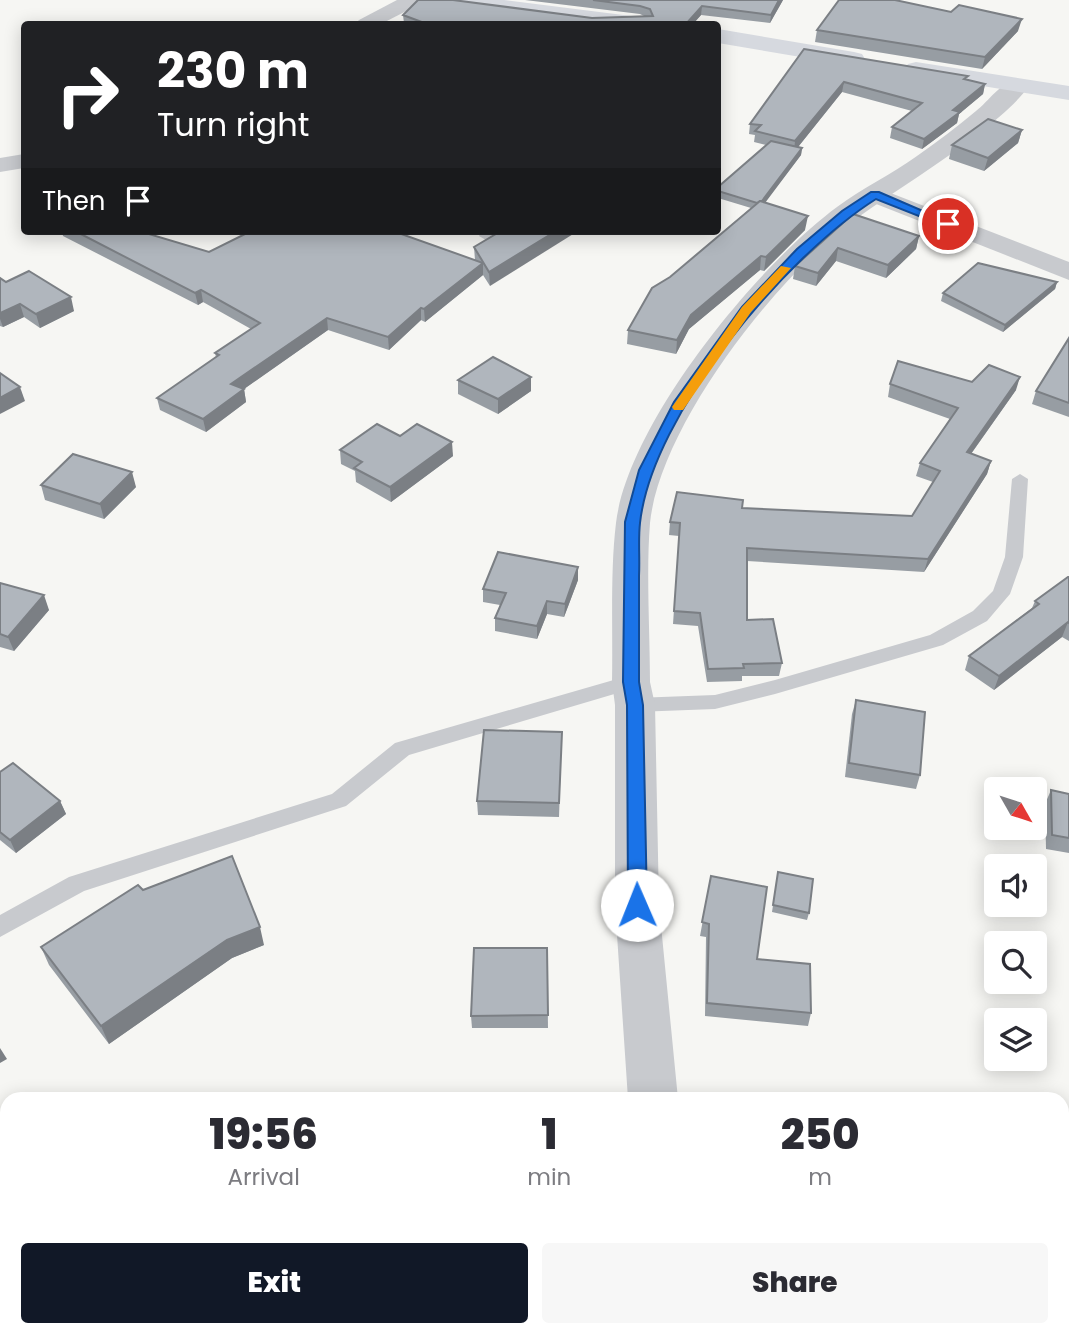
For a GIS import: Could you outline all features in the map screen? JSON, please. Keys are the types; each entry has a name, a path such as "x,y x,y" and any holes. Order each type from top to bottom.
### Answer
{"highway":[{"path":"454,0 609,21"},
{"path":"721,37 1069,93"}],"street":[{"path":"372,21 413,0"},
{"path":"652,1092 637,905 633,693 633,522 646,470 681,402 747,310 801,252 846,213 926,162 987,115 1017,86"},
{"path":"0,165 21,162"},
{"path":"875,195 1069,272"}],"lane":[{"path":"0,927 27,909 76,884 339,800 402,749 633,693 715,702 936,640 980,616 1001,594 1014,556 1020,479"}],"building":[{"path":"418,0 453,0 592,18 653,16 650,9 640,6 593,0 779,0 771,15 702,6 689,21 419,21 403,15"},
{"path":"839,0 895,0 951,12 959,5 1022,19 985,57 817,30"},
{"path":"804,49 968,76 964,79 985,84 953,110 960,112 924,139 892,127 922,103 844,82 795,141 755,131 761,125 750,124"},
{"path":"988,119 1022,130 988,158 952,145"},
{"path":"771,141 802,148 762,201 757,203 721,192 721,184"},
{"path":"760,201 808,216 766,257 761,256 691,315 677,340 628,330 652,288 670,277"},
{"path":"853,214 919,236 888,265 838,248 818,273 795,266"},
{"path":"83,235 152,235 209,252 243,235 404,235 483,263 424,309 421,308 388,337 327,318 231,384 244,389 203,419 157,398 219,355 215,353 260,323 201,290 195,293"},
{"path":"494,235 549,235 489,272 474,247"},
{"path":"978,263 1057,282 1005,325 943,293"},
{"path":"29,271 71,297 36,314 20,304 0,313 0,278 6,282"},
{"path":"1069,338 1069,403 1036,391"},
{"path":"493,357 531,377 498,399 458,380"},
{"path":"898,361 972,382 989,365 1020,377 967,452 991,461 928,559 747,548 747,620 773,619 782,663 743,664 744,668 708,669 700,613 674,611 680,523 670,522 677,492 743,500 742,508 912,516 940,471 920,463 958,408 890,384"},
{"path":"0,373 20,387 0,398"},
{"path":"377,424 400,436 417,424 452,442 390,487 354,468 362,462 340,450"},
{"path":"73,454 132,472 100,504 41,485"},
{"path":"498,552 578,567 565,604 547,601 537,626 495,618 506,593 483,589"},
{"path":"1068,577 1069,623 999,676 969,656 1039,604 1035,601"},
{"path":"0,583 44,595 8,637 0,634"},
{"path":"856,700 925,712 920,775 849,763"},
{"path":"484,730 562,732 559,803 477,801"},
{"path":"13,763 60,801 10,840 0,832 0,772"},
{"path":"1051,790 1069,794 1069,838 1052,835"},
{"path":"232,856 260,927 227,940 101,1026 41,947 138,885 143,890"},
{"path":"778,872 813,879 809,913 773,905"},
{"path":"711,876 767,887 757,959 810,964 811,1013 707,1003 709,924 702,922"},
{"path":"474,948 547,948 548,1015 471,1016"}],"slow traffic":[{"path":"678,407 747,310 785,268"}],"route":[{"path":"637,905 635,705 631,682 633,522 646,470 681,402 747,310 801,252 846,213 875,195 948,224"}]}
